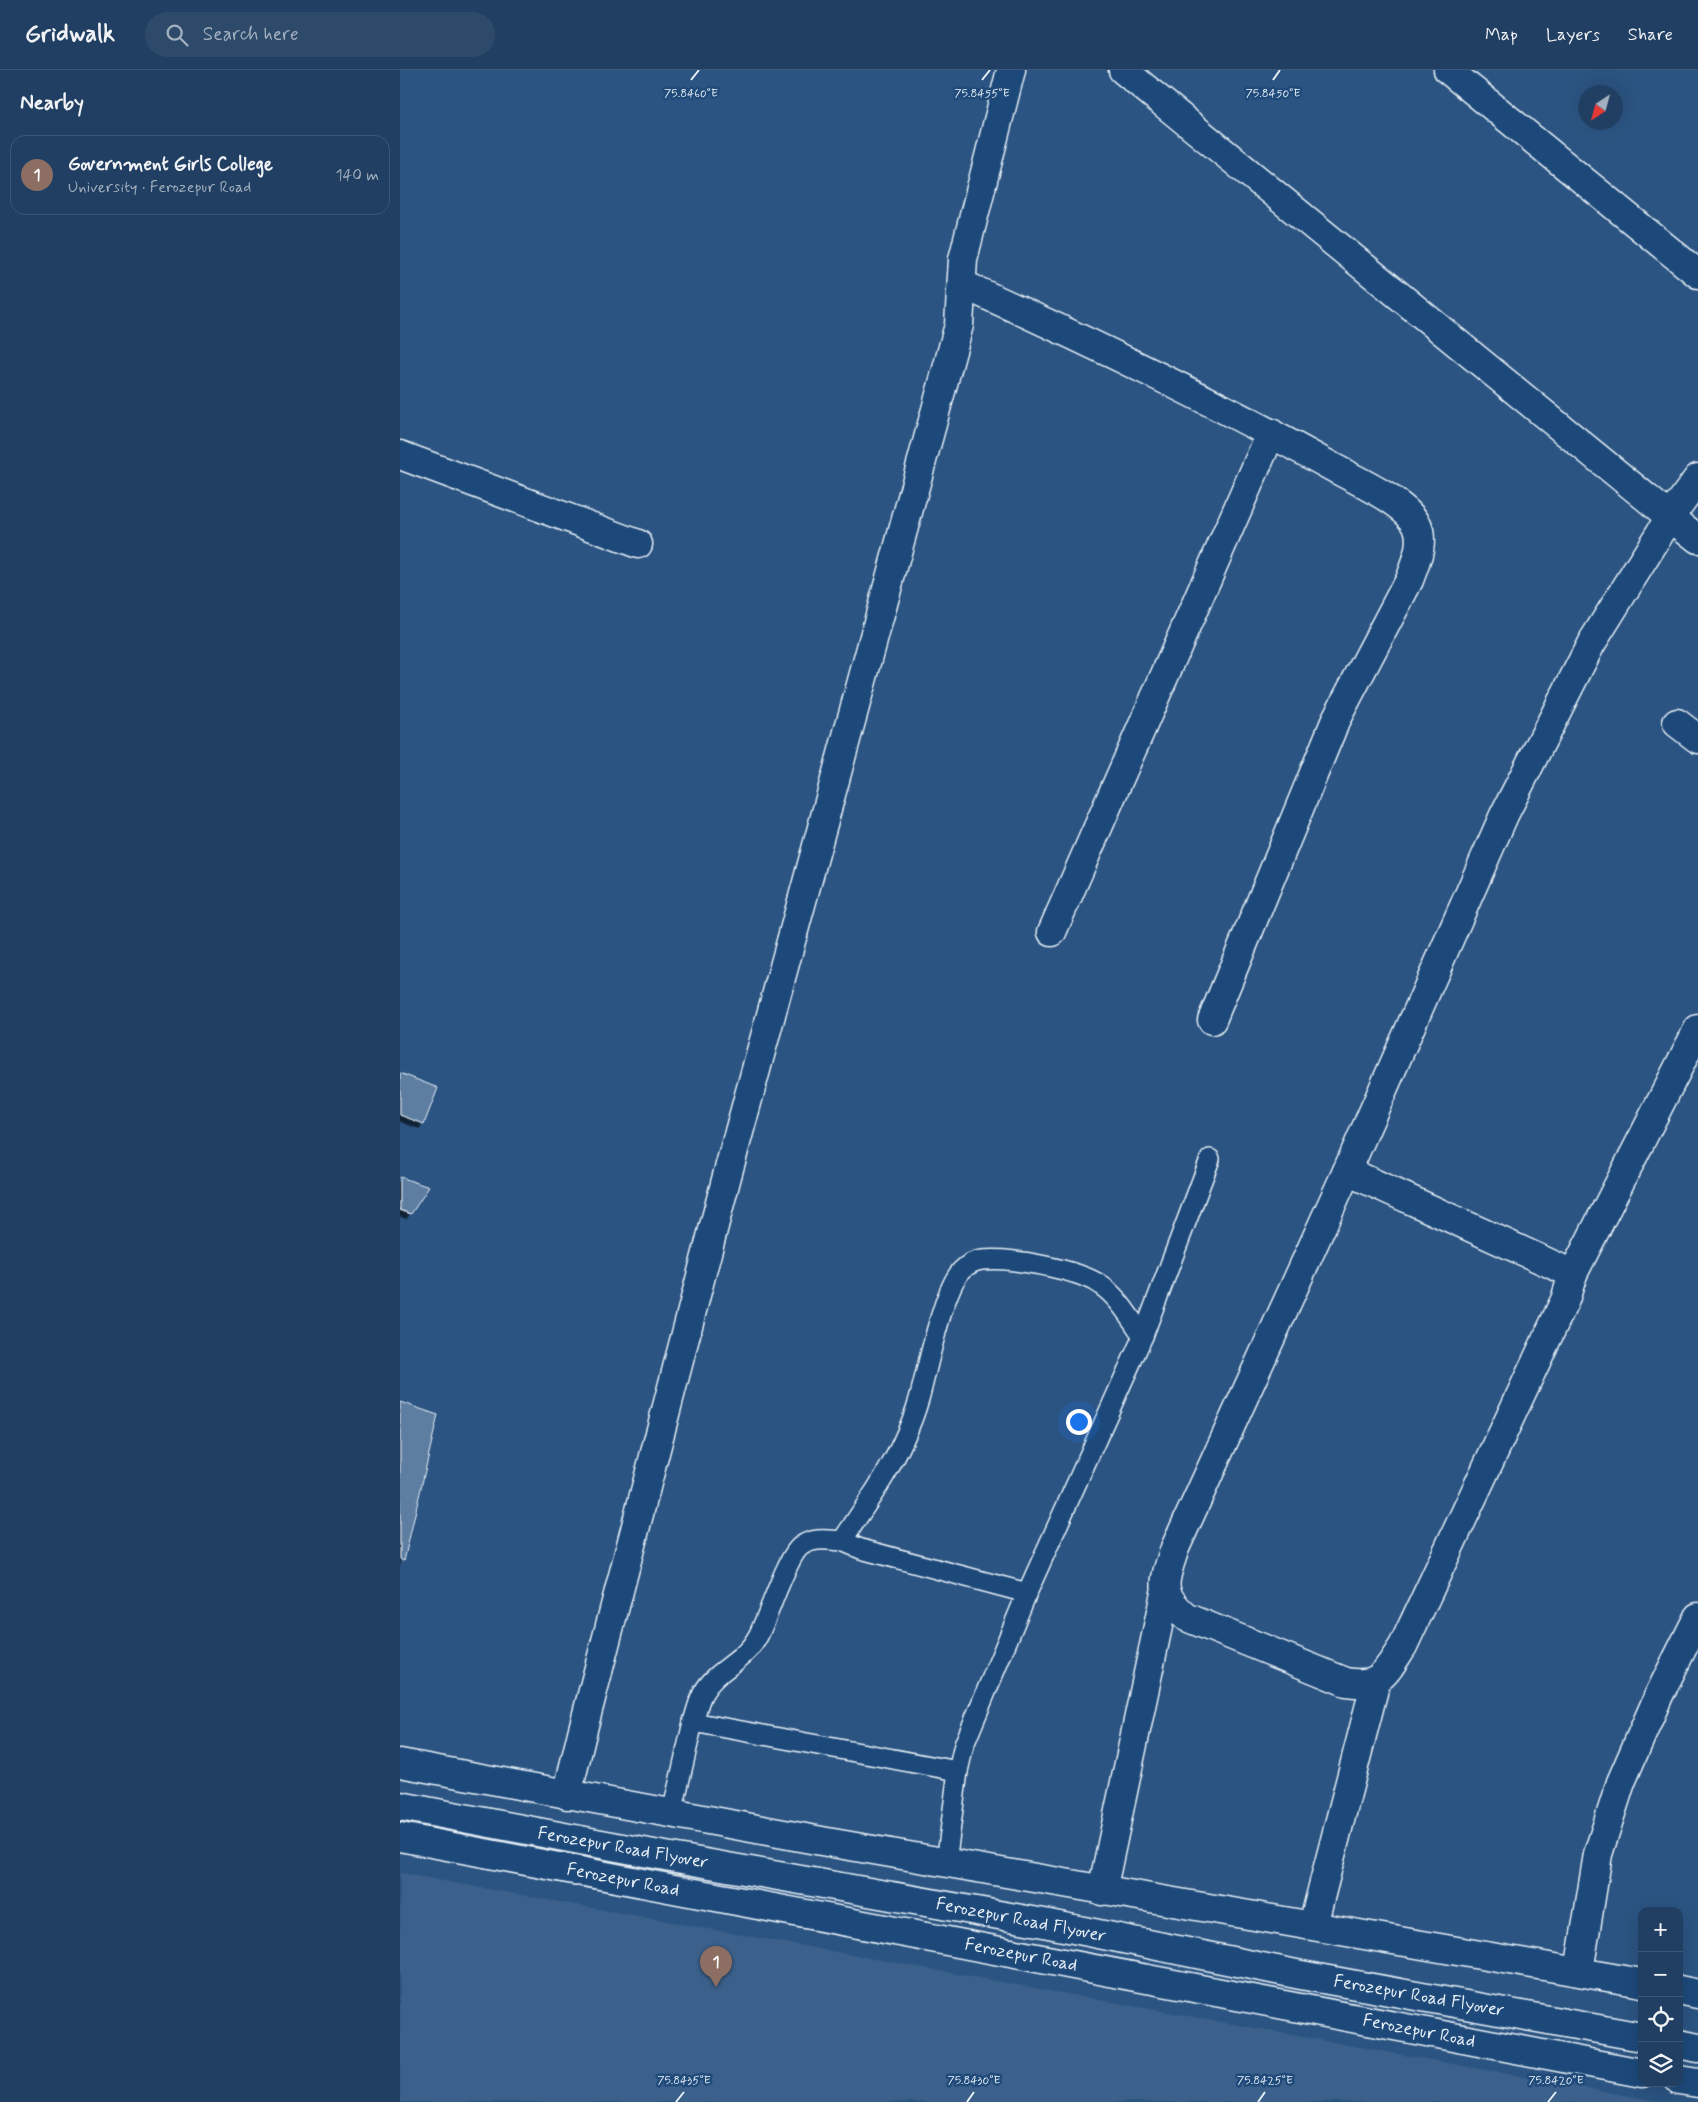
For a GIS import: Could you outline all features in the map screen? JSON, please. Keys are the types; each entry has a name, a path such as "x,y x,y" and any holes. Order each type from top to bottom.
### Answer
{"street":[{"path":"568,1795 582,1733 727,1176 956,335 963,259 1011,70"},
{"path":"1123,70 1698,539"},
{"path":"1448,70 1698,274"},
{"path":"962,284 1056,326 1271,433 1393,501 1417,524 1420,536 1418,558 1409,580 1336,717 1212,1020"},
{"path":"1052,932 1271,433"},
{"path":"400,455 638,544"},
{"path":"1102,1891 1165,1593 1166,1575 1175,1548 1347,1171 1508,806 1591,644 1670,517 1698,478"},
{"path":"1313,1926 1376,1681 1403,1646 1565,1300 1573,1274 1698,1029"},
{"path":"1347,1171 1573,1274"},
{"path":"1165,1593 1174,1606 1186,1617 1346,1682 1363,1685 1376,1681"},
{"path":"1579,1972 1598,1854 1621,1782 1659,1695 1698,1616"},
{"path":"400,1763 1102,1891 1638,1982"},
{"name":"Ferozepur Road Flyover","path":"400,1806 654,1854 1044,1923 1301,1975 1638,2036"},
{"name":"Ferozepur Road","path":"400,1837 1638,2072"},
{"path":"1683,1991 1698,1994"},
{"path":"1683,2045 1698,2048"},
{"path":"1683,2081 1698,2083"}],"lane":[{"path":"946,1863 958,1771 964,1745 1027,1593 1143,1336 1210,1159"},
{"path":"842,1541 902,1443 918,1402 942,1312 954,1282 961,1271 970,1264 982,1260 1018,1262 1075,1272 1099,1284 1112,1295 1126,1311 1143,1336"},
{"path":"672,1813 693,1722 703,1693 719,1674 745,1655 759,1636 784,1576 800,1546 817,1539 842,1541 861,1549 1027,1593"},
{"path":"693,1722 958,1771"}],"shaded area":[{"path":"400,1873 1663,2102 400,2102"}],"building":[{"path":"400,1073 438,1088 424,1124 400,1115"},
{"path":"400,1177 429,1187 411,1214 400,1210"},
{"path":"400,1402 438,1415 404,1561 400,1559"}],"place":[{"name":"Government Girls College","path":"716,1987"}]}
